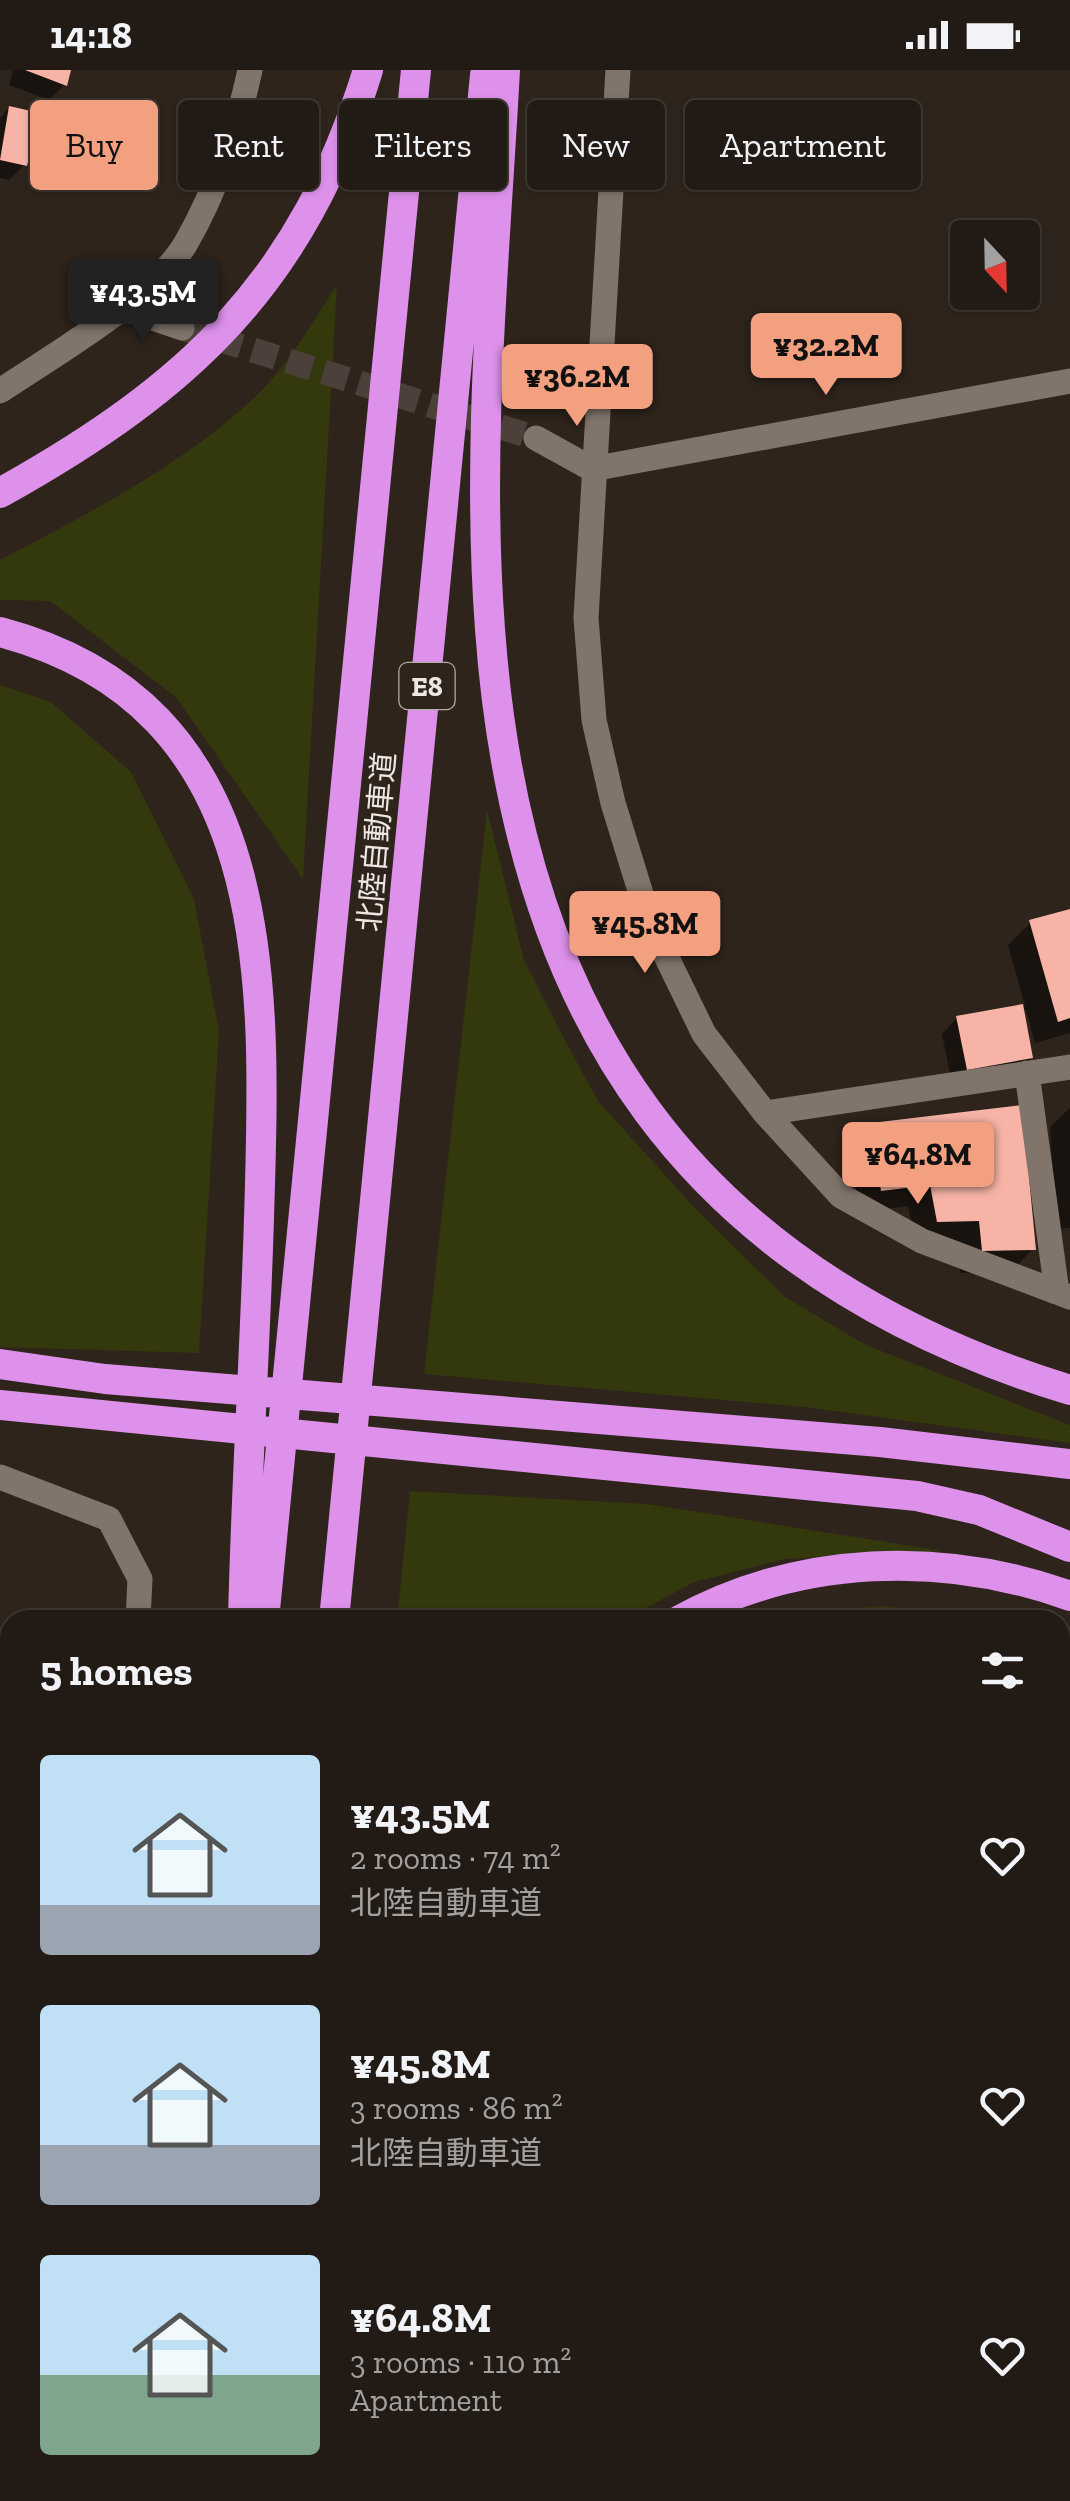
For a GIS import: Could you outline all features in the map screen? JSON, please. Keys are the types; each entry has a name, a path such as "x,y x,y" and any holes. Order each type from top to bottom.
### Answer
{"highway":[{"path":"0,493 141,406 242,312 318,202 352,122 368,70"},
{"name":"北陸自動車道","path":"263,1610 258,1549 298,1297 416,70"},
{"name":"北陸自動車道","path":"335,1610 369,1302 486,70"},
{"path":"505,70 489,400 486,531 490,631 510,772 530,863 576,997 650,1116 740,1217 798,1262 913,1330 977,1359 1070,1390"},
{"path":"0,632 43,644 123,686 191,761 219,817 252,926 264,1064 257,1291 258,1549 245,1610"},
{"path":"0,1364 105,1379 880,1442 1070,1464"},
{"path":"0,1405 917,1496 980,1510 1070,1547"},
{"path":"701,1610 743,1590 800,1574 857,1566 918,1565 976,1571 1070,1596"}],"street":[{"path":"0,392 123,308 184,246 219,167 250,70"},
{"path":"618,70 586,618 594,720 613,803 650,923 704,1034 765,1113 841,1196 922,1241 1064,1295"},
{"path":"123,308 182,328"},
{"path":"536,438 592,469 1070,382"},
{"path":"765,1113 1070,1066"},
{"path":"1027,1073 1064,1295"},
{"path":"0,1477 110,1519 140,1579 138,1610"}],"green space":[{"path":"337,285 303,879 176,697 50,601 0,600 0,560 136,485 232,417 281,368"},
{"path":"0,685 51,702 131,772 194,899 219,1031 199,1353 0,1347"},
{"path":"487,810 524,960 561,1033 598,1101 693,1206 785,1297 866,1345 1070,1425 1070,1443 805,1407 424,1374"},
{"path":"410,1491 647,1504 943,1551 785,1559 694,1582 642,1610 398,1610"},
{"path":"882,1606 918,1610 836,1610"}],"building":[{"path":"25,70 71,70 67,86"},
{"path":"9,106 30,111 27,166 0,160"},
{"path":"1070,909 1070,1018 1058,1022 1029,920"},
{"path":"1023,1004 1033,1058 967,1070 956,1016"},
{"path":"1022,1105 1036,1250 982,1251 979,1221 937,1222 930,1185 881,1191 871,1123"}],"tunnel":[{"path":"182,328 536,438"}]}
